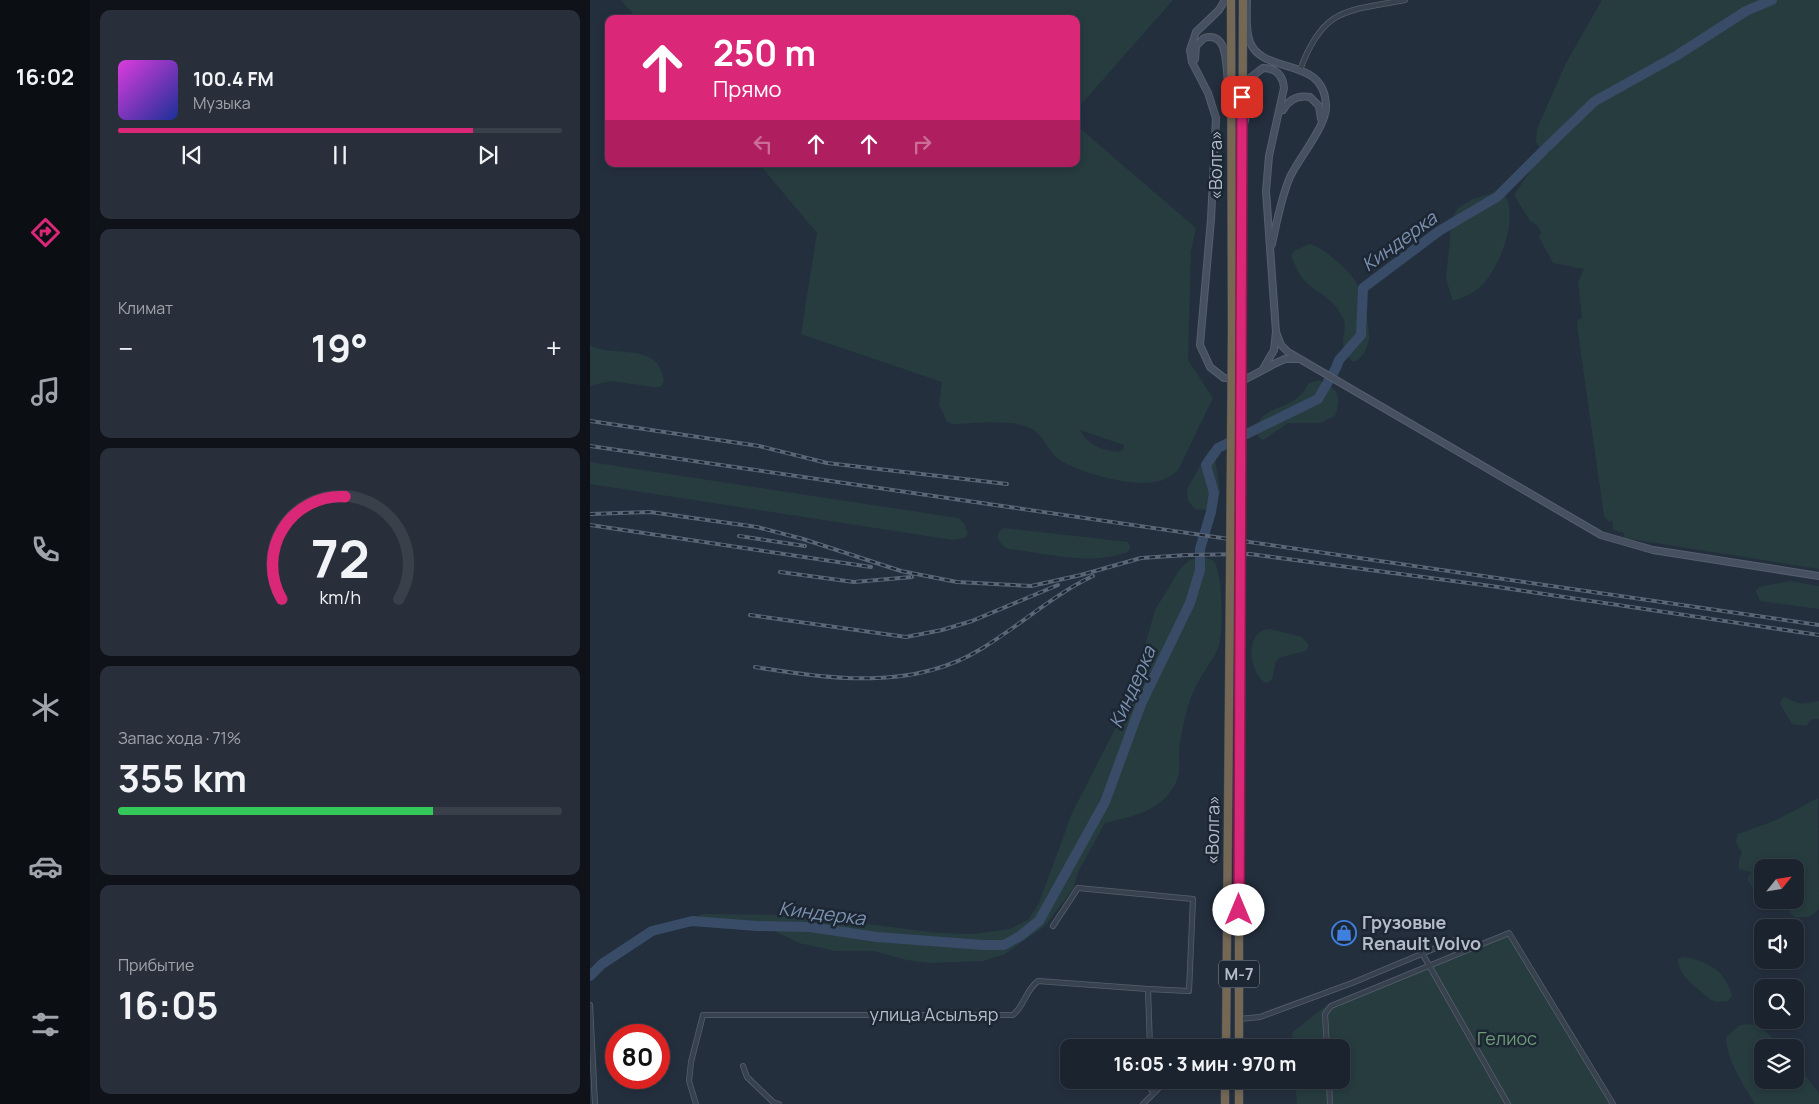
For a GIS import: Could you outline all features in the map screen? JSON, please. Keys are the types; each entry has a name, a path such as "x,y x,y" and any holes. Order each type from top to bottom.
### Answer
{"highway":[{"name":"«Волга»","path":"1226,1039 1232,329 1230,0"},
{"name":"«Волга»","path":"1239,1039 1243,0"},
{"path":"1225,1089 1225,1104"},
{"path":"1239,1089 1239,1104"}],"street":[{"path":"1225,0 1219,10 1193,37 1190,55 1214,106 1216,118 1211,219 1200,345 1210,366 1224,378 1246,379 1285,359 1300,359"},
{"path":"1247,0 1250,42 1256,51 1271,60 1312,76 1324,92 1327,108 1321,124 1290,178 1278,214 1271,250"},
{"path":"1300,70 1311,43 1325,23 1349,11 1405,0"},
{"path":"1200,75 1195,53 1198,42 1208,37 1216,38 1225,51 1226,76 1231,95"},
{"path":"1243,132 1247,112 1248,83 1252,75 1263,68 1274,70 1284,82 1279,118 1267,171 1267,212 1276,332 1274,350 1262,371"},
{"path":"1279,118 1287,104 1296,98 1305,96 1314,100 1319,106 1321,124"},
{"path":"1276,332 1285,349 1300,359 1601,535 1653,550 1819,576"},
{"path":"1053,926 1078,888 1193,899 1189,991 1148,989 1150,1039"},
{"path":"1326,1039 1325,1014 1331,1006 1509,933 1512,935 1613,1104"},
{"path":"1239,1019 1260,1017 1352,983 1455,940"},
{"path":"1422,953 1508,1104"},
{"name":"улица Асылъяр","path":"696,1104 689,1081 691,1062 703,1015 1014,1015 1020,1010 1029,988 1038,981 1148,989"},
{"path":"590,1005 595,1104"},
{"path":"743,1066 747,1077 774,1103 779,1104"},
{"path":"1143,1104 1156,1089"},
{"path":"1329,1089 1330,1104"}],"green space":[{"path":"621,0 1173,0 1080,105 1080,15 634,15"},
{"path":"1602,0 1819,0 1819,569 1624,538 1624,533 1613,530 1612,520 1609,522 1604,516 1577,325 1578,320 1582,318 1578,282 1584,269 1553,263 1539,237 1541,232 1537,225 1530,221 1514,195 1542,153 1536,141 1537,129 1565,65"},
{"path":"1080,128 1196,228 1191,251 1188,360 1213,398 1178,470 1169,477 1149,483 1106,478 1066,464 1057,458 1036,431 1032,429 1014,424 993,422 953,424 947,422 939,405 942,382 801,334 817,233 762,167 1080,167","holes":["1080,430 1124,445 1124,449 1119,452 1096,446 1087,440"]},
{"path":"1502,190 1510,212 1509,225 1502,252 1483,284 1469,294 1453,301 1446,279 1452,218 1458,208 1473,199"},
{"path":"1309,244 1321,249 1339,263 1357,284 1368,326 1369,339 1364,353 1356,361 1353,362 1344,349 1345,327 1338,309 1329,299 1304,280 1291,256 1294,251"},
{"path":"590,345 611,351 634,353 654,360 661,369 664,382 660,387 610,381 590,386"},
{"path":"1318,380 1330,386 1337,393 1338,403 1335,416 1320,423 1288,423 1263,440 1258,437 1258,425 1262,418 1293,401 1308,384"},
{"path":"1209,450 1214,452 1220,492 1216,503 1207,510 1195,509 1188,501 1187,489"},
{"path":"590,462 958,518 964,523 968,534 964,538 953,540 590,484"},
{"path":"1004,528 1128,542 1130,547 1128,552 1099,558 1068,557 1008,549 998,539 998,533"},
{"path":"1200,557 1208,558 1214,562 1217,568 1222,604 1220,641 1188,706 1180,743 1179,770 1176,782 1167,796 1154,807 1138,814 1105,823 1079,870 1073,889 1045,926 1005,954 983,961 931,963 907,960 874,951 835,951 799,943 772,930 707,926 700,922 698,916 703,914 797,915 938,933 974,934 1010,929 1028,920 1039,903 1072,813 1129,702 1155,610 1180,569 1190,560"},
{"path":"1790,581 1819,586 1819,609 1760,601 1756,591 1759,587"},
{"path":"1270,629 1302,637 1309,645 1306,651 1281,657 1276,661 1272,680 1266,683 1255,670 1252,662 1252,653 1256,636 1262,631"},
{"path":"1785,697 1799,703 1819,701 1819,719 1812,719 1806,726 1792,724 1780,704 1782,698"},
{"path":"1818,798 1819,908 1808,916 1794,917 1788,909 1804,909 1804,859 1754,859 1754,890 1747,879 1751,872 1739,869 1739,860 1742,853 1736,842 1738,834 1774,821"},
{"name":"Гелиос","path":"1511,931 1615,1104 1297,1104 1296,1089 1350,1089 1350,1039 1292,1039 1292,1033 1328,1004"},
{"path":"1683,957 1708,964 1720,973 1725,979 1732,996 1728,1001 1717,1002 1711,1000 1690,982 1681,971 1679,965 1678,959"},
{"path":"1752,1024 1754,1025 1754,1029 1763,1029 1774,1039 1754,1039 1754,1089 1804,1089 1804,1074 1819,1093 1819,1104 1755,1104 1732,1064 1727,1046 1726,1037 1740,1025"}],"waterway":[{"name":"Киндерка","path":"1547,147 1595,101 1676,56 1746,11 1772,0"},
{"name":"Киндерка","path":"590,976 602,964 652,931 692,921 757,926 810,927 877,937 983,945 1004,945 1020,936 1039,921 1105,802 1141,704 1190,603 1200,570 1200,549 1211,512 1214,493 1206,465 1218,448 1318,399 1339,360 1361,335 1363,288 1439,231 1497,197 1544,150"}],"railway":[{"path":"590,421 759,446 827,463 1007,484"},
{"path":"590,446 1819,625"},
{"path":"590,514 650,512 757,527 803,539 901,571 957,582 1031,586 1081,575 1141,558 1250,554 1491,586 1819,635"},
{"path":"590,525 871,567"},
{"path":"739,536 805,546"},
{"path":"780,572 854,582 912,577"},
{"path":"755,667 842,678 899,676 928,671 955,662 981,649 1050,601 1093,576"},
{"path":"750,615 906,637 942,630 972,621 1058,585"}],"place":[{"name":"Грузовые Renault Volvo","path":"1344,933"}],"route":[{"path":"1239,910 1238,739 1242,349 1242,97"}]}
